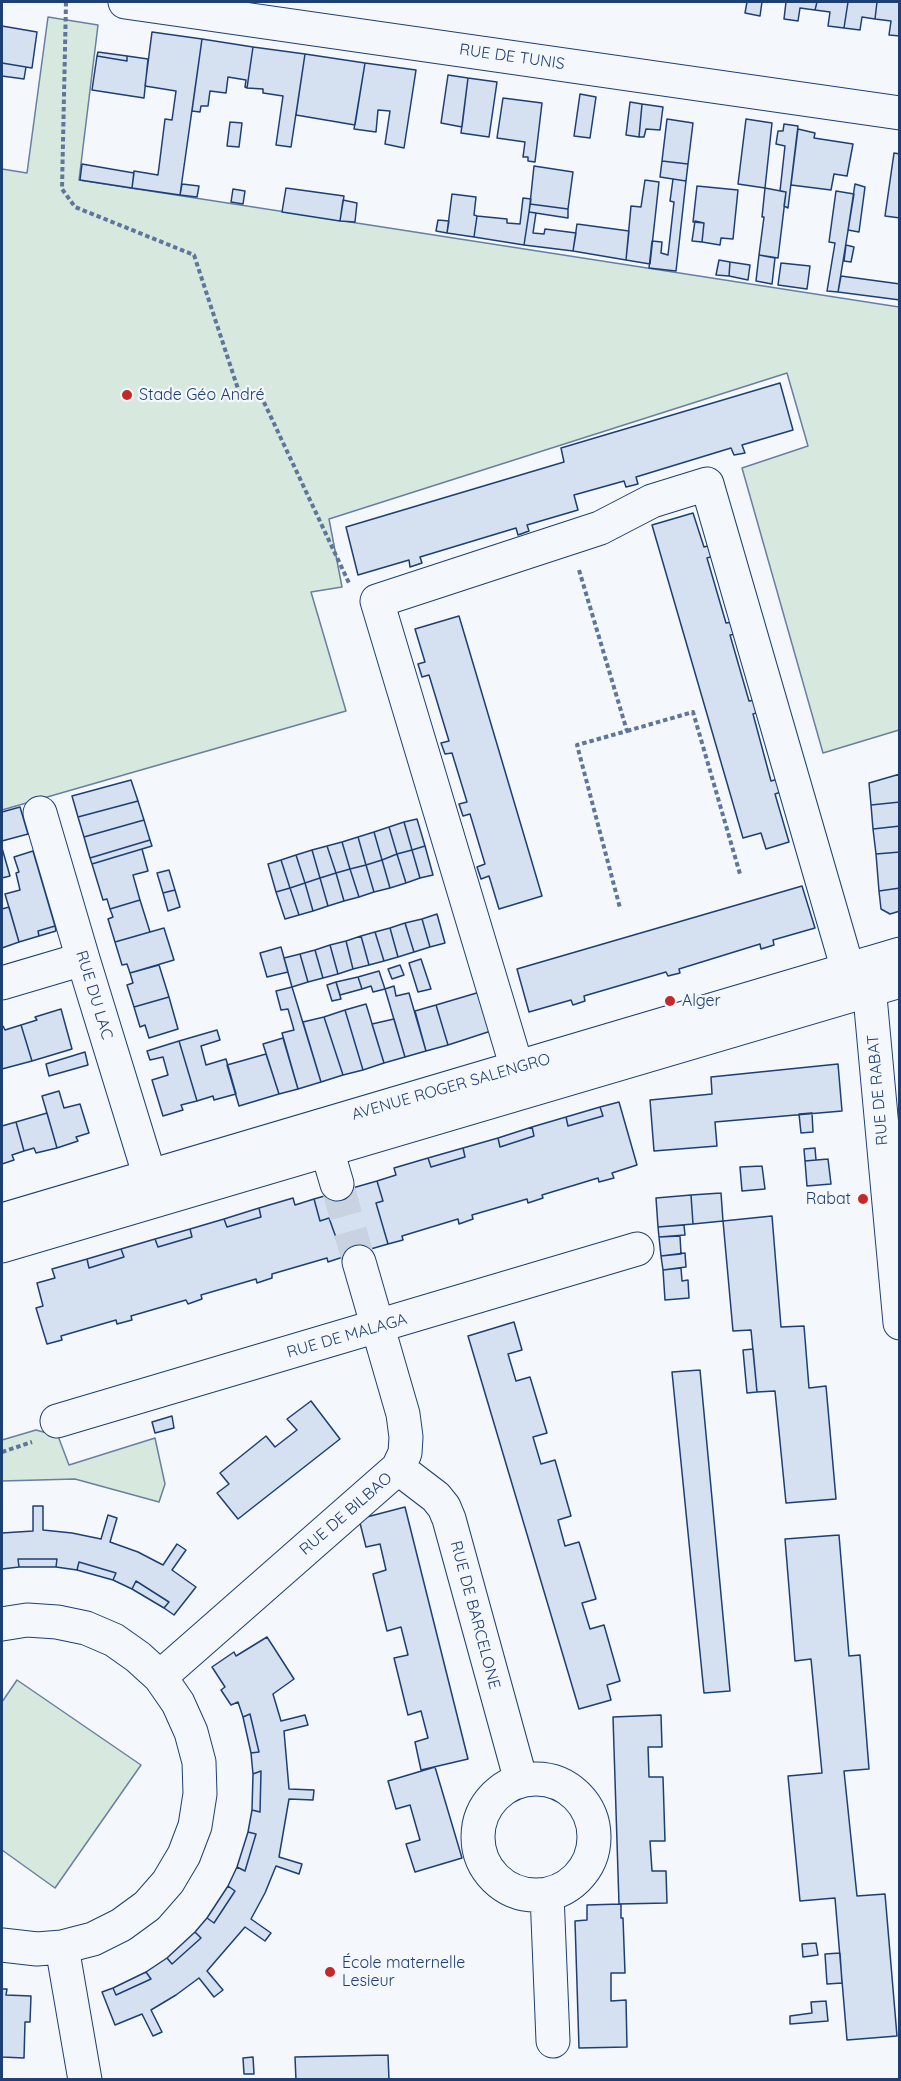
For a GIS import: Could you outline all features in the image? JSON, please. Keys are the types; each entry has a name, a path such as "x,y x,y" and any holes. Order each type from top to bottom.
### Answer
{"street":[{"name":"RUE DE TUNIS","path":"125,2 900,113"},
{"name":"RUE DE RABAT","path":"569,538 600,528 652,501 707,484 871,976 900,1323"},
{"path":"517,1068 377,601 569,538"},
{"name":"RUE DU LAC","path":"40,813 82,959 150,1177"},
{"name":"AVENUE ROGER SALENGRO","path":"2,1220 150,1177 324,1138 871,976 900,954"},
{"path":"2,983 82,959"},
{"name":"AVENUE ROGER SALENGRO","path":"2,1246 324,1138 517,1068 871,976"},
{"path":"324,1138 337,1184"},
{"name":"RUE DE MALAGA","path":"57,1421 637,1250"},
{"name":"RUE DE BILBAO","path":"160,1677 398,1468 405,1453 406,1437 403,1414 359,1262"},
{"name":"RUE DE BARCELONE","path":"398,1468 436,1497 444,1507 449,1519 521,1781"},
{"path":"2,1624 27,1620 57,1622 86,1628 114,1640 130,1651 160,1677 178,1703 191,1732 199,1762 200,1794 195,1826 188,1845 168,1882 147,1906 121,1925 93,1939 62,1947 38,1949 2,1945"},
{"path":"521,1781 549,1781 566,1788 580,1799 593,1824 594,1843 584,1868 572,1882 556,1892 547,1894 519,1893 502,1884 485,1863 479,1846 479,1827 485,1809 497,1795 521,1781"},
{"path":"547,1894 553,2041"},
{"path":"62,1947 85,2079"}],"path":[{"path":"66,2 62,189 75,207 194,255 239,392 262,398 354,592 377,601"},
{"path":"569,538 627,731"},
{"path":"620,908 577,745 693,712 740,874"}],"shaded area":[{"path":"48,17 98,25 79,180 899,307 899,730 823,753 742,468 808,446 787,373 329,519 342,587 311,592 346,711 2,810 2,169 27,173"},
{"path":"36,1430 58,1436 69,1465 155,1438 165,1484 159,1502 75,1479 2,1481 2,1440"},
{"path":"17,1680 141,1765 55,1888 2,1850 2,1702"}],"building":[{"path":"747,2 762,2 760,16 745,13"},
{"path":"786,2 817,2 815,10 800,8 798,21 784,19"},
{"path":"817,2 848,2 844,28 828,26 830,12 815,10"},
{"path":"848,2 877,2 875,19 862,17 860,30 844,28"},
{"path":"877,2 900,2 900,36 889,35 891,21 875,19"},
{"path":"2,26 37,32 32,68 2,63"},
{"path":"152,32 202,39 180,195 132,188 134,171 158,175 165,119 172,120 176,91 145,86"},
{"path":"202,39 253,47 247,88 245,87 246,80 228,77 226,93 210,91 208,106 201,106 200,112 192,111"},
{"path":"253,47 305,54 291,147 276,145 283,96 263,93 263,89 247,88"},
{"path":"98,52 127,56 127,61 97,56"},
{"path":"305,54 365,63 355,125 296,115"},
{"path":"97,56 127,61 127,56 148,59 144,98 92,90"},
{"path":"2,63 26,67 24,79 2,76"},
{"path":"365,63 416,70 404,148 385,144 390,111 378,110 376,132 354,129"},
{"path":"448,75 468,78 462,127 441,123"},
{"path":"468,78 497,82 489,137 461,133"},
{"path":"580,94 596,97 590,138 574,136"},
{"path":"503,98 542,103 535,162 528,161 528,157 523,157 525,142 497,138"},
{"path":"630,102 642,104 639,137 626,135"},
{"path":"642,104 663,107 660,130 646,129 644,137 639,137"},
{"path":"667,119 693,123 688,164 662,161"},
{"path":"746,119 772,123 765,188 738,184"},
{"path":"230,122 242,123 239,147 227,146"},
{"path":"784,124 798,126 788,208 784,206 786,192 780,191 785,146 776,144 778,131 783,131"},
{"path":"798,129 815,133 814,138 853,144 847,176 834,174 831,190 791,185"},
{"path":"894,153 900,154 900,218 885,216"},
{"path":"662,161 688,164 686,181 660,177"},
{"path":"82,164 134,173 132,188 80,180"},
{"path":"534,166 573,172 568,209 530,204"},
{"path":"673,179 686,181 676,271 649,268 652,241 662,242 661,253 668,255 674,202 670,201"},
{"path":"645,180 659,182 650,264 626,260 631,206 641,207"},
{"path":"182,184 199,186 197,197 180,195"},
{"path":"855,184 865,187 859,232 848,230"},
{"path":"697,186 738,190 733,239 721,238 720,245 702,242 704,223 693,222"},
{"path":"286,188 344,196 340,221 282,212"},
{"path":"765,188 786,192 778,258 759,255"},
{"path":"233,189 245,191 243,204 231,202"},
{"path":"836,191 854,194 838,292 827,291 835,243 829,242"},
{"path":"452,194 476,197 474,215 477,216 474,237 447,233"},
{"path":"523,198 531,199 524,245 474,237 477,216 507,219 507,223 520,224"},
{"path":"343,200 357,203 355,222 340,221"},
{"path":"530,204 568,209 568,218 529,212"},
{"path":"529,212 536,213 533,233 544,234 545,229 576,233 573,251 524,245"},
{"path":"438,220 449,221 447,233 436,231"},
{"path":"695,221 704,223 702,242 692,241"},
{"path":"577,224 629,231 626,260 573,251"},
{"path":"846,245 854,247 851,262 844,261"},
{"path":"759,255 775,258 772,284 756,281"},
{"path":"719,260 730,262 729,276 716,275"},
{"path":"730,262 750,265 748,280 729,276"},
{"path":"781,263 810,266 807,289 778,285"},
{"path":"841,276 900,284 900,300 838,292"},
{"path":"780,383 793,430 742,445 745,453 734,455 731,448 636,477 638,484 626,487 624,481 574,495 578,510 527,525 529,531 518,535 516,528 420,557 422,563 410,567 409,560 358,575 346,527 564,462 561,448"},
{"path":"693,513 704,547 711,545 714,556 707,558 726,623 733,622 737,634 730,635 749,701 756,700 759,712 753,714 771,781 778,779 781,792 775,794 789,842 766,849 761,833 743,838 652,525"},
{"path":"459,616 542,896 499,909 489,876 481,879 477,867 485,864 470,814 463,816 459,804 467,802 452,753 445,754 441,743 449,741 429,675 422,677 418,664 425,662 415,629"},
{"path":"900,774 900,802 871,805 869,783"},
{"path":"131,780 138,801 78,817 72,796"},
{"path":"138,801 144,820 84,837 78,817"},
{"path":"900,802 900,826 873,829 871,805"},
{"path":"20,807 28,834 2,841 2,812"},
{"path":"417,819 425,846 412,850 404,822"},
{"path":"144,820 150,840 90,858 84,837"},
{"path":"404,822 412,850 397,854 389,827"},
{"path":"900,826 900,852 876,854 873,829"},
{"path":"389,827 397,854 382,860 374,832"},
{"path":"374,832 382,860 366,865 358,837"},
{"path":"358,837 366,865 350,869 342,842"},
{"path":"150,840 152,846 92,864 90,858"},
{"path":"342,842 350,869 336,873 327,846"},
{"path":"327,846 336,873 320,878 312,850"},
{"path":"425,846 433,875 420,878 412,850"},
{"path":"2,848 10,876 2,878"},
{"path":"142,849 148,871 133,875 140,900 110,909 107,899 103,900 92,864"},
{"path":"312,850 320,878 305,883 296,855"},
{"path":"412,850 420,878 406,883 397,854"},
{"path":"33,851 55,926 38,931 39,936 19,942 5,894 20,890 16,873 19,872 14,857"},
{"path":"900,852 900,888 879,891 876,854"},
{"path":"397,854 406,883 390,888 382,860"},
{"path":"296,855 305,883 290,888 281,860"},
{"path":"281,860 290,888 276,892 268,864"},
{"path":"382,860 390,888 374,892 366,865"},
{"path":"366,865 374,892 359,897 350,869"},
{"path":"350,869 359,897 344,901 336,873"},
{"path":"169,870 175,890 163,893 157,873"},
{"path":"336,873 344,901 328,906 320,878"},
{"path":"320,878 328,906 313,911 305,883"},
{"path":"305,883 313,911 299,915 290,888"},
{"path":"802,886 815,928 773,940 774,945 761,949 760,944 679,969 680,973 668,976 666,972 584,996 585,1001 573,1005 571,1000 529,1012 517,969"},
{"path":"290,888 299,915 285,919 276,892"},
{"path":"900,888 900,911 890,914 881,909 879,891"},
{"path":"175,890 180,907 168,911 163,893"},
{"path":"140,900 150,932 115,942 108,919 113,917 110,909"},
{"path":"9,907 19,942 2,948 2,909"},
{"path":"437,914 445,943 430,947 422,919"},
{"path":"422,919 430,947 414,952 405,923"},
{"path":"405,923 414,952 398,957 390,928"},
{"path":"55,926 56,931 39,936 38,931"},
{"path":"164,928 174,960 130,973 127,964 122,965 115,942"},
{"path":"390,928 398,957 384,961 375,932"},
{"path":"375,932 384,961 369,965 361,936"},
{"path":"361,936 369,965 353,969 346,941"},
{"path":"346,941 353,969 338,974 330,945"},
{"path":"330,945 338,974 323,978 315,950"},
{"path":"281,947 288,972 267,977 260,953"},
{"path":"315,950 323,978 308,982 300,954"},
{"path":"300,954 308,982 292,987 284,958"},
{"path":"421,959 431,989 418,992 409,963"},
{"path":"159,965 169,997 134,1007 127,985 133,983 130,973"},
{"path":"400,965 404,975 392,979 388,969"},
{"path":"379,971 385,989 373,992 371,986 362,989 358,977"},
{"path":"358,977 362,989 340,995 336,982"},
{"path":"336,982 341,999 332,1001 327,985"},
{"path":"394,986 396,996 409,993 426,1051 405,1057 385,989"},
{"path":"292,987 321,1082 298,1089 282,1033 294,1030 288,1009 281,1010 276,991"},
{"path":"480,992 491,1031 448,1045 436,1005"},
{"path":"169,997 178,1029 149,1038 145,1025 140,1027 134,1007"},
{"path":"366,1004 384,1063 363,1070 345,1010"},
{"path":"436,1005 448,1045 426,1051 415,1011"},
{"path":"61,1009 72,1049 32,1061 21,1025 37,1020 35,1017"},
{"path":"345,1010 363,1070 343,1075 324,1017"},
{"path":"324,1017 343,1075 321,1082 303,1022"},
{"path":"394,1019 405,1057 384,1063 372,1024"},
{"path":"21,1025 32,1061 2,1069 2,1026 5,1030"},
{"path":"217,1030 220,1040 201,1046 206,1065 226,1059 236,1094 214,1100 213,1096 197,1101 179,1041"},
{"path":"283,1038 298,1089 279,1094 263,1044"},
{"path":"179,1041 197,1101 181,1105 183,1110 163,1116 152,1080 168,1075 163,1057 150,1060 147,1051"},
{"path":"85,1052 88,1065 49,1076 46,1064"},
{"path":"266,1054 279,1094 239,1106 227,1065"},
{"path":"838,1064 842,1111 715,1122 717,1146 654,1151 650,1100 712,1094 711,1077"},
{"path":"59,1091 64,1108 80,1104 89,1133 76,1137 78,1141 57,1148 42,1096"},
{"path":"619,1102 637,1165 612,1173 614,1178 599,1182 598,1178 542,1195 543,1198 528,1203 527,1199 472,1215 473,1219 459,1224 458,1219 402,1236 403,1240 388,1244 376,1203 383,1201 377,1181 396,1175 394,1168 428,1158 431,1167 465,1157 463,1148 498,1138 500,1147 534,1136 532,1127 566,1117 568,1126 603,1116 600,1107"},
{"path":"600,1107 603,1116 568,1126 566,1117"},
{"path":"47,1113 57,1148 36,1153 34,1148 24,1151 16,1122"},
{"path":"812,1113 813,1132 801,1133 799,1114"},
{"path":"16,1122 24,1151 12,1155 14,1160 2,1164 2,1126"},
{"path":"532,1127 534,1136 500,1147 498,1138"},
{"path":"463,1148 465,1157 431,1167 428,1158"},
{"path":"815,1148 816,1160 805,1161 804,1149"},
{"path":"828,1159 831,1184 807,1186 805,1161"},
{"path":"762,1166 765,1189 742,1191 740,1167"},
{"path":"377,1181 383,1201 376,1203 388,1244 343,1257 329,1218 320,1221 314,1199"},
{"path":"721,1193 723,1221 693,1224 691,1195"},
{"path":"691,1195 693,1224 658,1227 656,1198"},
{"path":"293,1198 295,1205 314,1199 320,1221 329,1218 343,1257 328,1262 327,1258 272,1274 272,1278 257,1283 256,1279 201,1295 202,1299 188,1304 186,1300 131,1316 132,1320 117,1324 116,1320 61,1336 62,1340 47,1344 36,1308 43,1306 37,1283 55,1278 52,1269 87,1259 89,1268 124,1257 121,1249 155,1239 158,1247 192,1237 190,1229 224,1219 227,1227 261,1217 259,1208"},
{"path":"259,1208 261,1217 227,1227 224,1219"},
{"path":"772,1216 781,1327 804,1326 809,1388 826,1386 836,1499 786,1503 775,1391 757,1392 751,1330 733,1331 723,1221"},
{"path":"684,1225 685,1235 659,1237 658,1227"},
{"path":"190,1229 192,1237 158,1247 155,1239"},
{"path":"680,1236 681,1254 661,1256 659,1237"},
{"path":"121,1249 124,1257 89,1268 87,1259"},
{"path":"685,1253 686,1267 663,1270 661,1256"},
{"path":"681,1268 682,1281 688,1280 689,1298 665,1300 663,1270"},
{"path":"514,1322 522,1350 508,1354 516,1381 530,1377 547,1433 533,1437 541,1464 555,1460 571,1516 558,1520 565,1546 579,1542 596,1599 582,1603 590,1629 604,1625 620,1681 607,1685 611,1700 579,1709 468,1336"},
{"path":"753,1349 757,1392 747,1393 743,1350"},
{"path":"700,1370 730,1691 704,1693 672,1372"},
{"path":"311,1401 340,1439 238,1519 217,1493 229,1484 220,1473 266,1436 275,1447 297,1430 287,1419"},
{"path":"172,1416 174,1428 155,1433 152,1422"},
{"path":"33,1506 43,1506 43,1530 101,1539 108,1515 117,1518 110,1542 138,1552 163,1565 177,1544 186,1550 172,1570 196,1587 174,1615 164,1608 169,1602 136,1581 132,1589 113,1580 116,1573 79,1562 77,1570 56,1567 57,1559 18,1559 19,1567 2,1569 2,1533 33,1531"},
{"path":"405,1507 468,1759 421,1770 415,1742 428,1738 421,1711 408,1715 394,1658 408,1655 401,1627 387,1631 373,1574 386,1570 380,1544 366,1547 359,1519"},
{"path":"839,1535 849,1656 860,1655 869,1769 844,1771 857,1896 885,1894 897,2036 847,2040 835,1898 800,1901 788,1776 822,1773 811,1659 795,1661 785,1539"},
{"path":"18,1559 57,1559 56,1567 19,1567"},
{"path":"79,1562 116,1573 113,1580 77,1570"},
{"path":"136,1581 169,1602 164,1608 132,1589"},
{"path":"267,1637 294,1679 273,1694 281,1721 305,1715 308,1725 284,1731 289,1789 314,1790 313,1800 289,1799 279,1857 302,1864 299,1874 276,1866 251,1919 271,1933 265,1941 245,1927 207,1971 223,1990 214,1997 199,1978 151,2010 162,2032 153,2036 142,2014 115,2025 102,1992 113,1988 116,1995 151,1979 146,1972 167,1958 172,1964 201,1938 195,1932 207,1918 214,1923 235,1891 228,1886 237,1867 245,1871 256,1834 248,1832 252,1810 260,1812 261,1771 253,1774 251,1753 259,1752 250,1714 243,1717 238,1702 231,1705 221,1690 225,1687 212,1667 234,1652 236,1656"},
{"path":"250,1714 259,1752 251,1753 243,1717"},
{"path":"661,1715 662,1747 648,1747 649,1777 663,1777 665,1841 650,1841 652,1871 666,1871 667,1903 619,1904 613,1717"},
{"path":"435,1767 462,1858 415,1872 406,1844 420,1840 410,1805 396,1809 388,1781"},
{"path":"261,1771 260,1812 252,1810 253,1774"},
{"path":"248,1832 256,1834 245,1871 237,1867"},
{"path":"228,1886 235,1891 214,1923 207,1918"},
{"path":"621,1904 625,1973 611,1973 611,2001 626,2000 627,2047 579,2048 575,1921 587,1920 587,1905"},
{"path":"195,1932 201,1938 172,1964 167,1958"},
{"path":"816,1943 818,1955 803,1957 802,1944"},
{"path":"840,1953 842,1983 827,1984 825,1954"},
{"path":"146,1972 151,1979 116,1995 113,1988"},
{"path":"2,1989 7,1989 6,1995 31,1996 30,2022 25,2022 24,2058 2,2057"},
{"path":"826,2001 828,2021 790,2024 790,2016 812,2013 811,2002"},
{"path":"388,2055 389,2080 296,2080 295,2057"},
{"path":"253,2057 254,2074 244,2074 243,2058"}],"tunnel":[{"path":"337,1184 359,1262"}],"place":[{"name":"Stade Géo André","path":"127,395"},
{"name":"Alger","path":"670,1001"},
{"name":"Rabat","path":"863,1199"},
{"name":"École maternelle Lesieur","path":"330,1972"}]}
